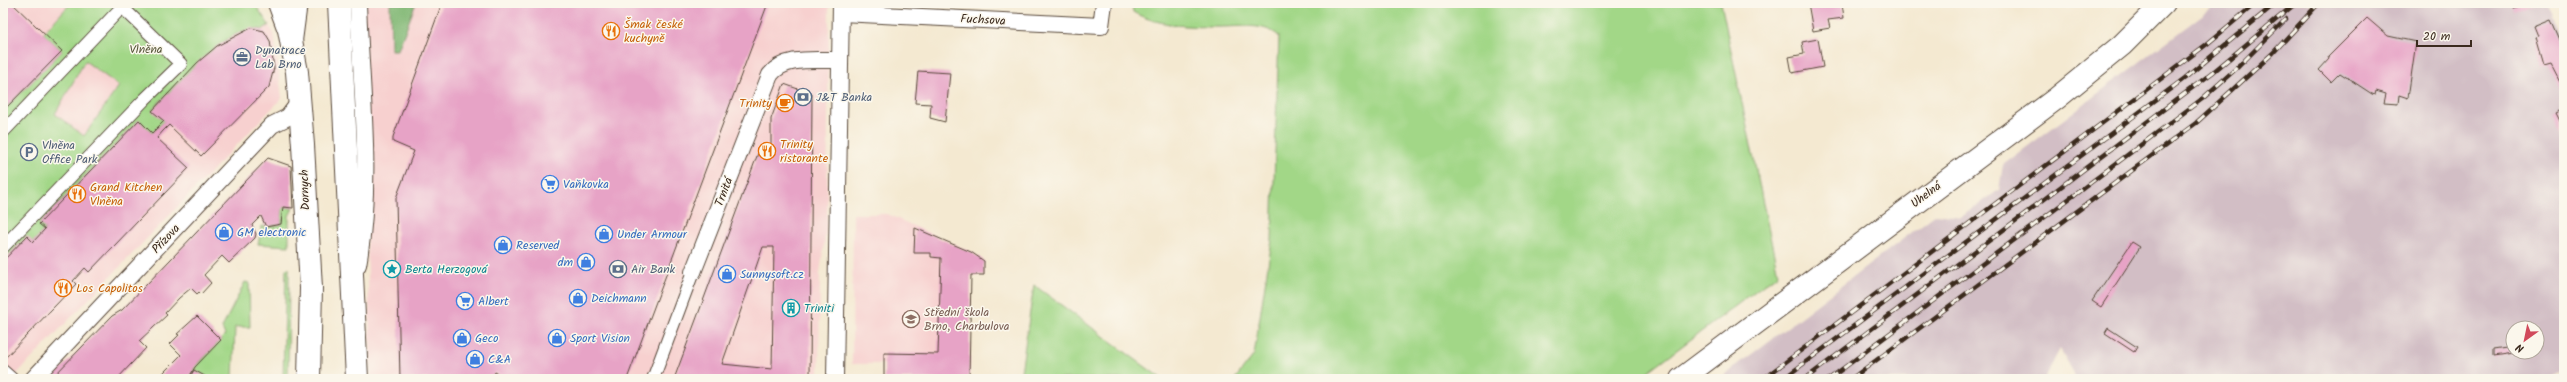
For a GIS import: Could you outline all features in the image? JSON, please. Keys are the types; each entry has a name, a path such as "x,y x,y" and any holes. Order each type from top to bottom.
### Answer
{"main road":[{"name":"Dornych","path":"279,3 293,48 300,101 311,288 310,379"},
{"path":"339,3 344,141 354,288 357,379"},
{"name":"Uhelná","path":"1681,379 2057,98 2122,45 2164,3"}],"street":[{"path":"293,48 299,3"},
{"path":"354,288 365,226 367,188 358,3"},
{"name":"Fuchsova","path":"841,8 1101,26 1104,3"},
{"path":"3,132 122,7 181,64 112,132 3,247"},
{"path":"835,379 841,8"},
{"name":"Trnitá","path":"653,379 770,75 776,67 793,61 839,60"},
{"name":"Přízova","path":"33,379 272,125 288,117 300,101"},
{"path":"3,371 12,379"}],"shaded area":[{"name":"Vlněna Office Park","path":"3,3 254,3 274,34 282,98 12,379 3,379"},
{"name":"Vaňkovka","path":"360,3 829,3 827,224 820,273 819,379 371,379"},
{"path":"2218,3 2548,3 2564,39 2564,368 2548,379 2075,379 2074,373 2060,349 2044,379 1719,379 1936,214 1961,217 1999,190 2003,165"},
{"name":"Střední škola Brno, Charbulova","path":"853,214 887,214 971,252 984,261 984,275 971,275 969,379 884,364 852,364"}],"green space":[{"name":"Vlněna","path":"71,3 254,3 269,25 262,30 249,29 235,35 219,45 203,58 152,110 164,121 152,133 139,120 39,224 45,229 33,242 3,261 3,111 62,51 43,33","holes":["85,61 119,86 84,136 55,114"]},
{"path":"390,3 416,3 398,50 391,50"},
{"path":"1132,3 1721,3 1778,274 1638,379 1235,379 1254,355 1272,240 1279,36 1264,28 1248,26 1193,26 1151,20 1133,12"},
{"path":"283,207 293,208 289,216 289,246 258,244 262,226 266,227 281,224"},
{"path":"289,268 288,379 283,379 286,269"},
{"path":"245,282 249,283 250,327 235,327 233,379 210,379 193,370 225,335 222,328"},
{"path":"1034,285 1162,379 1020,379"}],"building":[{"path":"3,3 12,3 62,51 3,111"},
{"name":"Vaňkovka","path":"442,3 768,3 627,379 499,379 499,374 495,372 492,379 400,379 396,198 414,151 393,142 393,137"},
{"path":"1808,3 1842,3 1844,18 1828,20 1830,28 1813,31"},
{"path":"2513,3 2535,3 2514,9"},
{"path":"2367,18 2388,36 2416,42 2408,98 2399,95 2398,104 2384,103 2386,94 2376,91 2375,95 2372,94 2340,73 2331,82 2319,70 2329,59 2328,57"},
{"path":"2551,19 2564,49 2564,90 2550,63 2543,65 2535,37 2538,36 2534,26"},
{"path":"251,28 264,31 270,41 274,68 269,87 201,156 169,125 163,131 157,138 189,168 89,272 85,268 73,281 76,284 4,359 3,261 27,236 33,242 45,229 39,224 139,120 152,133 164,121 152,111 197,63 217,46"},
{"path":"1818,39 1823,67 1792,73 1789,57 1804,54 1802,42"},
{"path":"918,71 950,73 945,122 930,118 931,104 915,103"},
{"path":"784,84 812,94 810,379 674,379 760,148 771,149 771,119","holes":["763,247 774,247 772,369 722,364"]},
{"path":"2564,109 2564,129 2556,113"},
{"path":"268,158 291,166 293,208 283,207 281,224 266,227 261,216 252,225 256,234 255,238 229,263 222,256 220,258 204,275 211,283 201,294 199,292 197,294 191,288 179,298 165,313 167,315 139,341 146,348 117,379 51,379 112,316 122,310"},
{"path":"915,228 971,252 984,261 984,275 971,275 969,379 884,379 884,353 938,354 941,258 931,257 931,253 914,253"},
{"path":"2132,242 2140,247 2101,307 2092,301"},
{"path":"197,316 221,340 195,367 188,379 157,379 181,355 170,344 179,335 177,334"},
{"path":"2108,328 2137,347 2134,352 2105,333"},
{"path":"2505,348 2505,354 2493,356 2493,350"},
{"path":"194,370 210,379 189,379"}],"railway":[{"path":"1763,379 2207,44 2256,3"},
{"path":"1783,379 2185,78 2276,3"},
{"path":"1805,379 2212,73 2296,3"},
{"path":"1851,379 2196,123 2273,53 2319,3"},
{"path":"1829,379 2202,99 2239,66 2286,19"}],"place":[{"name":"Šmak české kuchyně","path":"611,31"},
{"name":"Dynatrace Lab Brno","path":"242,57"},
{"name":"J&T Banka","path":"803,97"},
{"name":"Trinity","path":"785,103"},
{"name":"Trinity ristorante","path":"767,151"},
{"name":"Vlněna Office Park","path":"29,152"},
{"name":"Vaňkovka","path":"550,184"},
{"name":"Grand Kitchen Vlněna","path":"77,194"},
{"name":"GM electronic","path":"224,232"},
{"name":"Under Armour","path":"604,234"},
{"name":"Reserved","path":"503,245"},
{"name":"dm","path":"586,262"},
{"name":"Berta Herzogová","path":"392,269"},
{"name":"Air Bank","path":"618,269"},
{"name":"Sunnysoft.cz","path":"727,274"},
{"name":"Los Capolitos","path":"63,288"},
{"name":"Deichmann","path":"578,298"},
{"name":"Albert","path":"465,301"},
{"name":"Triniti","path":"791,308"},
{"name":"Střední škola Brno, Charbulova","path":"911,319"},
{"name":"Geco","path":"462,338"},
{"name":"Sport Vision","path":"557,338"},
{"name":"C&A","path":"475,359"}]}
